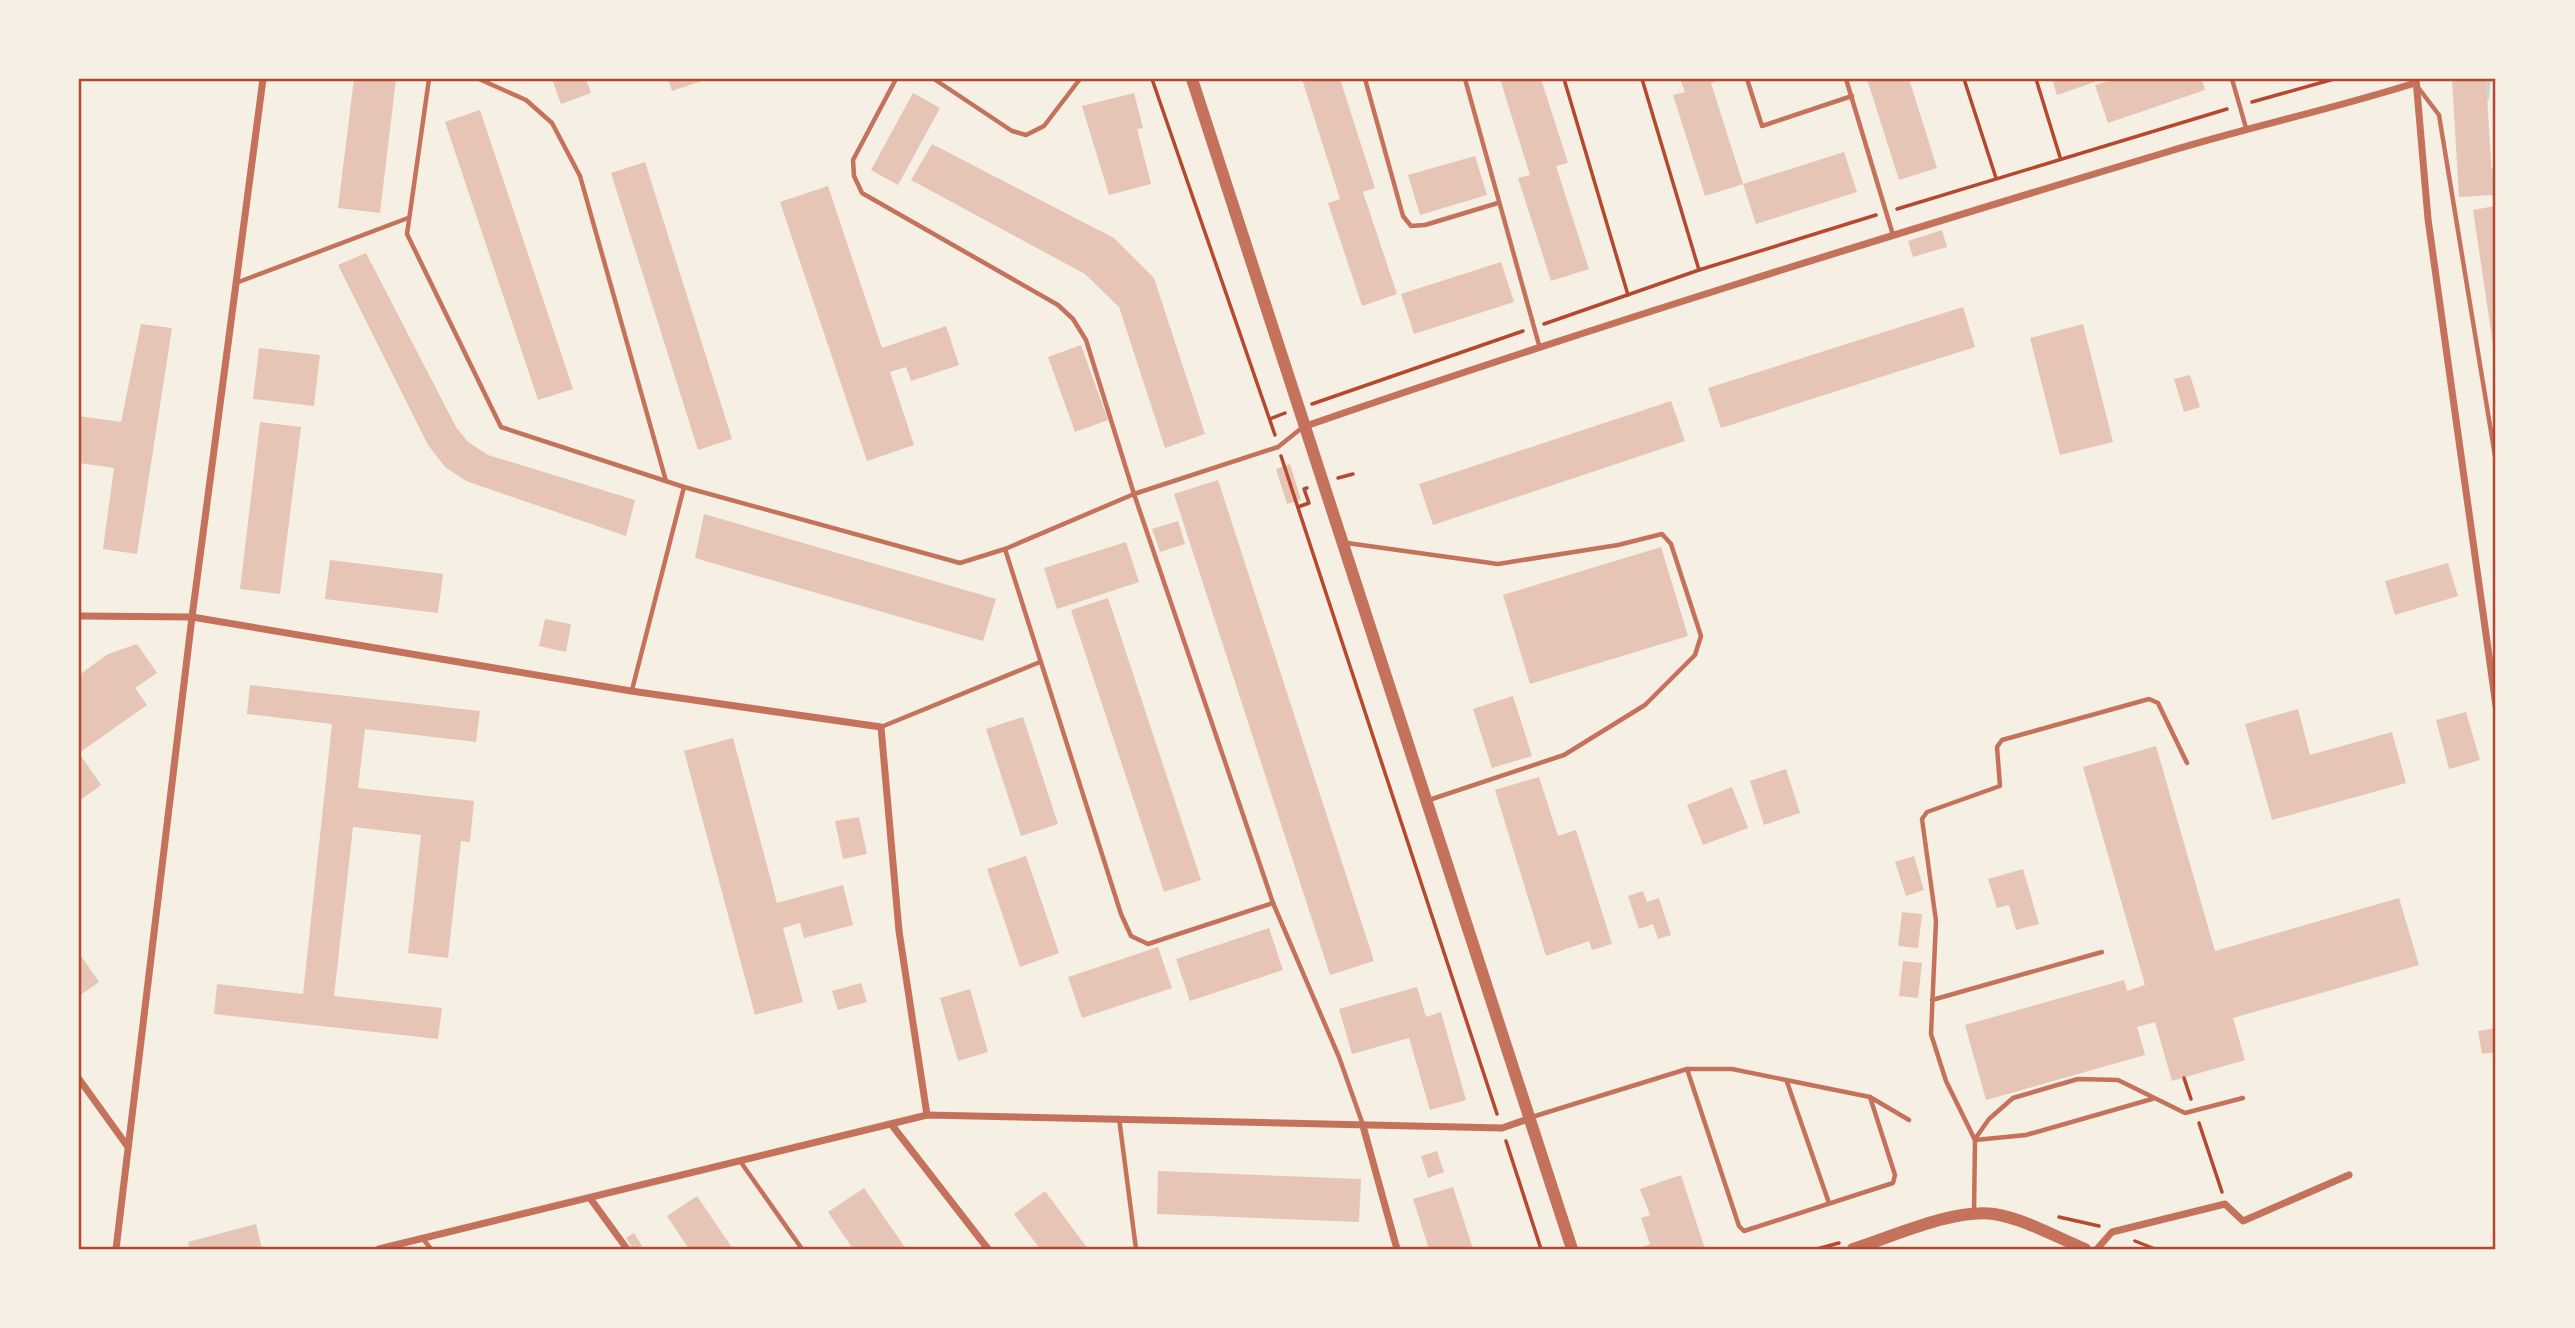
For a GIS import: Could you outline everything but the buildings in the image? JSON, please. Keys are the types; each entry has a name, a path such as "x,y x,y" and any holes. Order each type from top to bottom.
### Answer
{"street":[{"path":"117,1249 192,617 263,79"},
{"path":"1192,79 1340,542 1572,1249"},
{"path":"1303,426 1539,345 1893,235 2246,128 2416,81 2430,233 2496,706"},
{"path":"79,616 192,617 631,691 881,727 900,931 926,1115"},
{"path":"79,1079 128,1147"},
{"path":"379,1249 926,1115 1502,1128 1528,1119"},
{"path":"891,1124 988,1249"},
{"path":"1363,1126 1397,1249"},
{"path":"2096,1249 2112,1232 2225,1204 2243,1222 2349,1175"},
{"path":"590,1198 627,1249"},
{"path":"1853,1249 1974,1213 1996,1214 2015,1220 2085,1249"}],"lane":[{"path":"429,79 407,234 501,427 684,487 960,563 1005,549 1134,494 1278,447 1303,426"},
{"path":"479,79 526,100 552,123 580,176 666,481"},
{"path":"896,79 853,160 854,176 862,193 1058,305 1073,318 1086,340 1134,494 1273,904 1339,1057 1363,1126"},
{"path":"933,79 1012,131 1026,135 1044,126 1080,79"},
{"path":"1364,79 1403,216 1411,226 1498,203"},
{"path":"1465,79 1539,345"},
{"path":"1747,79 1762,126 1852,96"},
{"path":"1846,79 1893,235"},
{"path":"2232,79 2246,128"},
{"path":"2416,81 2439,115 2496,462"},
{"path":"236,284 409,218"},
{"path":"631,691 684,487"},
{"path":"1340,542 1498,564 1618,545 1662,534 1671,544 1701,636 1695,654 1645,705 1564,755 1425,801"},
{"path":"1005,549 1121,914 1131,936 1148,944 1273,904"},
{"path":"881,727 1040,662"},
{"path":"1974,1213 1975,1140 1946,1081 1931,1034 1936,921 1922,819 1927,812 2000,786 1997,747 2002,740 2148,699 2158,703 2187,763"},
{"path":"1932,1000 2102,952"},
{"path":"1528,1119 1686,1069 1732,1069 1870,1097 1909,1120"},
{"path":"1686,1069 1739,1226 1744,1231 1895,1180 1870,1097"},
{"path":"1975,1140 1989,1119 2013,1098 2078,1079 2118,1080 2185,1113 2243,1098"},
{"path":"1787,1082 1829,1203"},
{"path":"1975,1140 2026,1135 2152,1099"},
{"path":"1119,1118 1136,1249"},
{"path":"740,1161 802,1249"},
{"path":"422,1239 431,1249"}],"path":[{"path":"1152,79 1270,419 1541,1249"},
{"path":"1564,79 1628,295"},
{"path":"1643,79 1699,270"},
{"path":"1964,79 1996,178"},
{"path":"2036,79 2061,157"},
{"path":"1270,419 1699,270 2061,157 2334,79"},
{"path":"2183,1078 2225,1204"}],"waterway":[{"path":"2486,98 2488,79"},
{"path":"2491,171 2496,200"}]}
